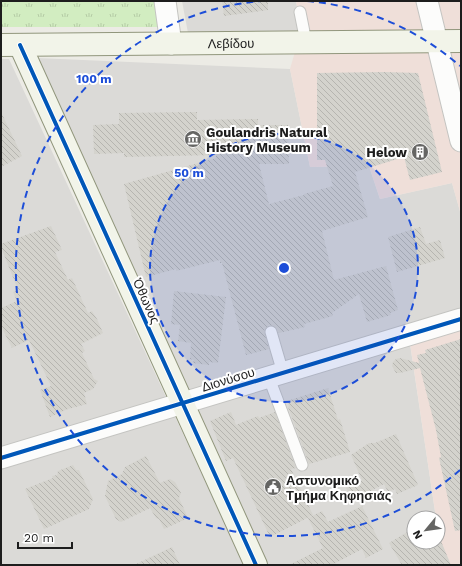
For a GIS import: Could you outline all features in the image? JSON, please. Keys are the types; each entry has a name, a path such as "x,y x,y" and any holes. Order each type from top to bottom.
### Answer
{"street":[{"path":"165,1 171,44"},
{"path":"426,1 461,141"},
{"name":"Λεβίδου","path":"11,45 461,41"},
{"name":"Όθωνος","path":"11,45 183,403 256,565"},
{"name":"Διονύσου","path":"1,458 461,319"}],"lane":[{"path":"300,12 306,42"},
{"path":"271,332 276,375 302,465"}],"shaded area":[{"path":"182,1 296,1 301,31 188,33"},
{"path":"296,1 461,1 461,215 452,183 380,199 369,166 310,167 290,69 301,31"},
{"path":"37,58 290,69 310,167 369,166 380,199 452,183 461,215 461,326 410,344 435,510 406,510 406,550 441,550 443,565 267,565"},
{"path":"1,59 9,59 244,565 1,565"},
{"path":"461,326 461,565 443,565 441,550 446,550 446,510 435,510 410,343"}],"green space":[{"path":"1,1 154,1 158,27 1,27"}],"building":[{"path":"222,1 268,1 268,10 224,16"},
{"path":"317,73 418,73 442,172 410,180 404,157 355,172 368,217 322,231 334,280 386,266 398,310 390,313 391,315 367,322 359,294 332,313 333,316 304,324 305,327 279,333 276,327 269,325 264,331 269,349 246,355 220,260 146,277 124,184 216,158 216,155 124,157 124,153 94,154 93,125 119,124 119,113 197,112 197,120 258,119 258,125 288,125 289,164 259,164 269,204 333,186 325,160 317,160"},
{"path":"1,112 22,156 1,167"},
{"path":"51,226 62,250 55,252 68,280 72,278 88,313 92,311 103,333 81,344 85,351 82,353 94,379 98,381 93,389 84,393 87,404 68,409 50,417 40,390 51,386 29,340 12,348 1,326 1,308 17,301 13,292 18,290 1,244"},
{"path":"420,227 426,244 440,240 445,258 397,272 388,237"},
{"path":"174,291 226,297 218,363 209,362 209,365 193,363 194,360 190,359 191,343 178,341 180,325 171,324"},
{"path":"461,339 461,530 455,531 439,458 441,457 436,430 420,368 396,373 392,366 396,359 400,358 419,363 417,355 426,353 425,350"},
{"path":"328,388 338,420 340,419 350,452 309,464 287,401"},
{"path":"231,412 236,425 258,416 259,418 275,412 296,468 291,469 313,515 270,537 233,458 226,461 210,421"},
{"path":"396,434 418,485 397,494 395,489 388,492 384,484 353,500 346,488 362,480 351,455 369,443 375,443"},
{"path":"146,456 160,483 170,479 175,482 181,493 179,498 188,518 164,529 159,519 156,518 150,508 121,522 116,519 105,496 108,481 122,474 125,467"},
{"path":"73,465 76,470 79,470 93,499 89,509 44,529 25,489 53,478 52,476 57,475 58,471"},
{"path":"362,506 383,549 366,558 362,549 332,565 289,565 323,548 308,518 322,511 328,522"},
{"path":"406,533 406,550 445,550 451,565 402,565 389,543"},
{"path":"172,547 180,565 134,565"}],"cycle path":[{"path":"20,45 256,565"},
{"path":"1,458 461,319"}],"place":[{"name":"Goulandris Natural History Museum","path":"193,139"},
{"name":"Helow","path":"420,152"},
{"name":"Αστυνομικό Τμήμα Κηφησιάς","path":"273,487"}]}
